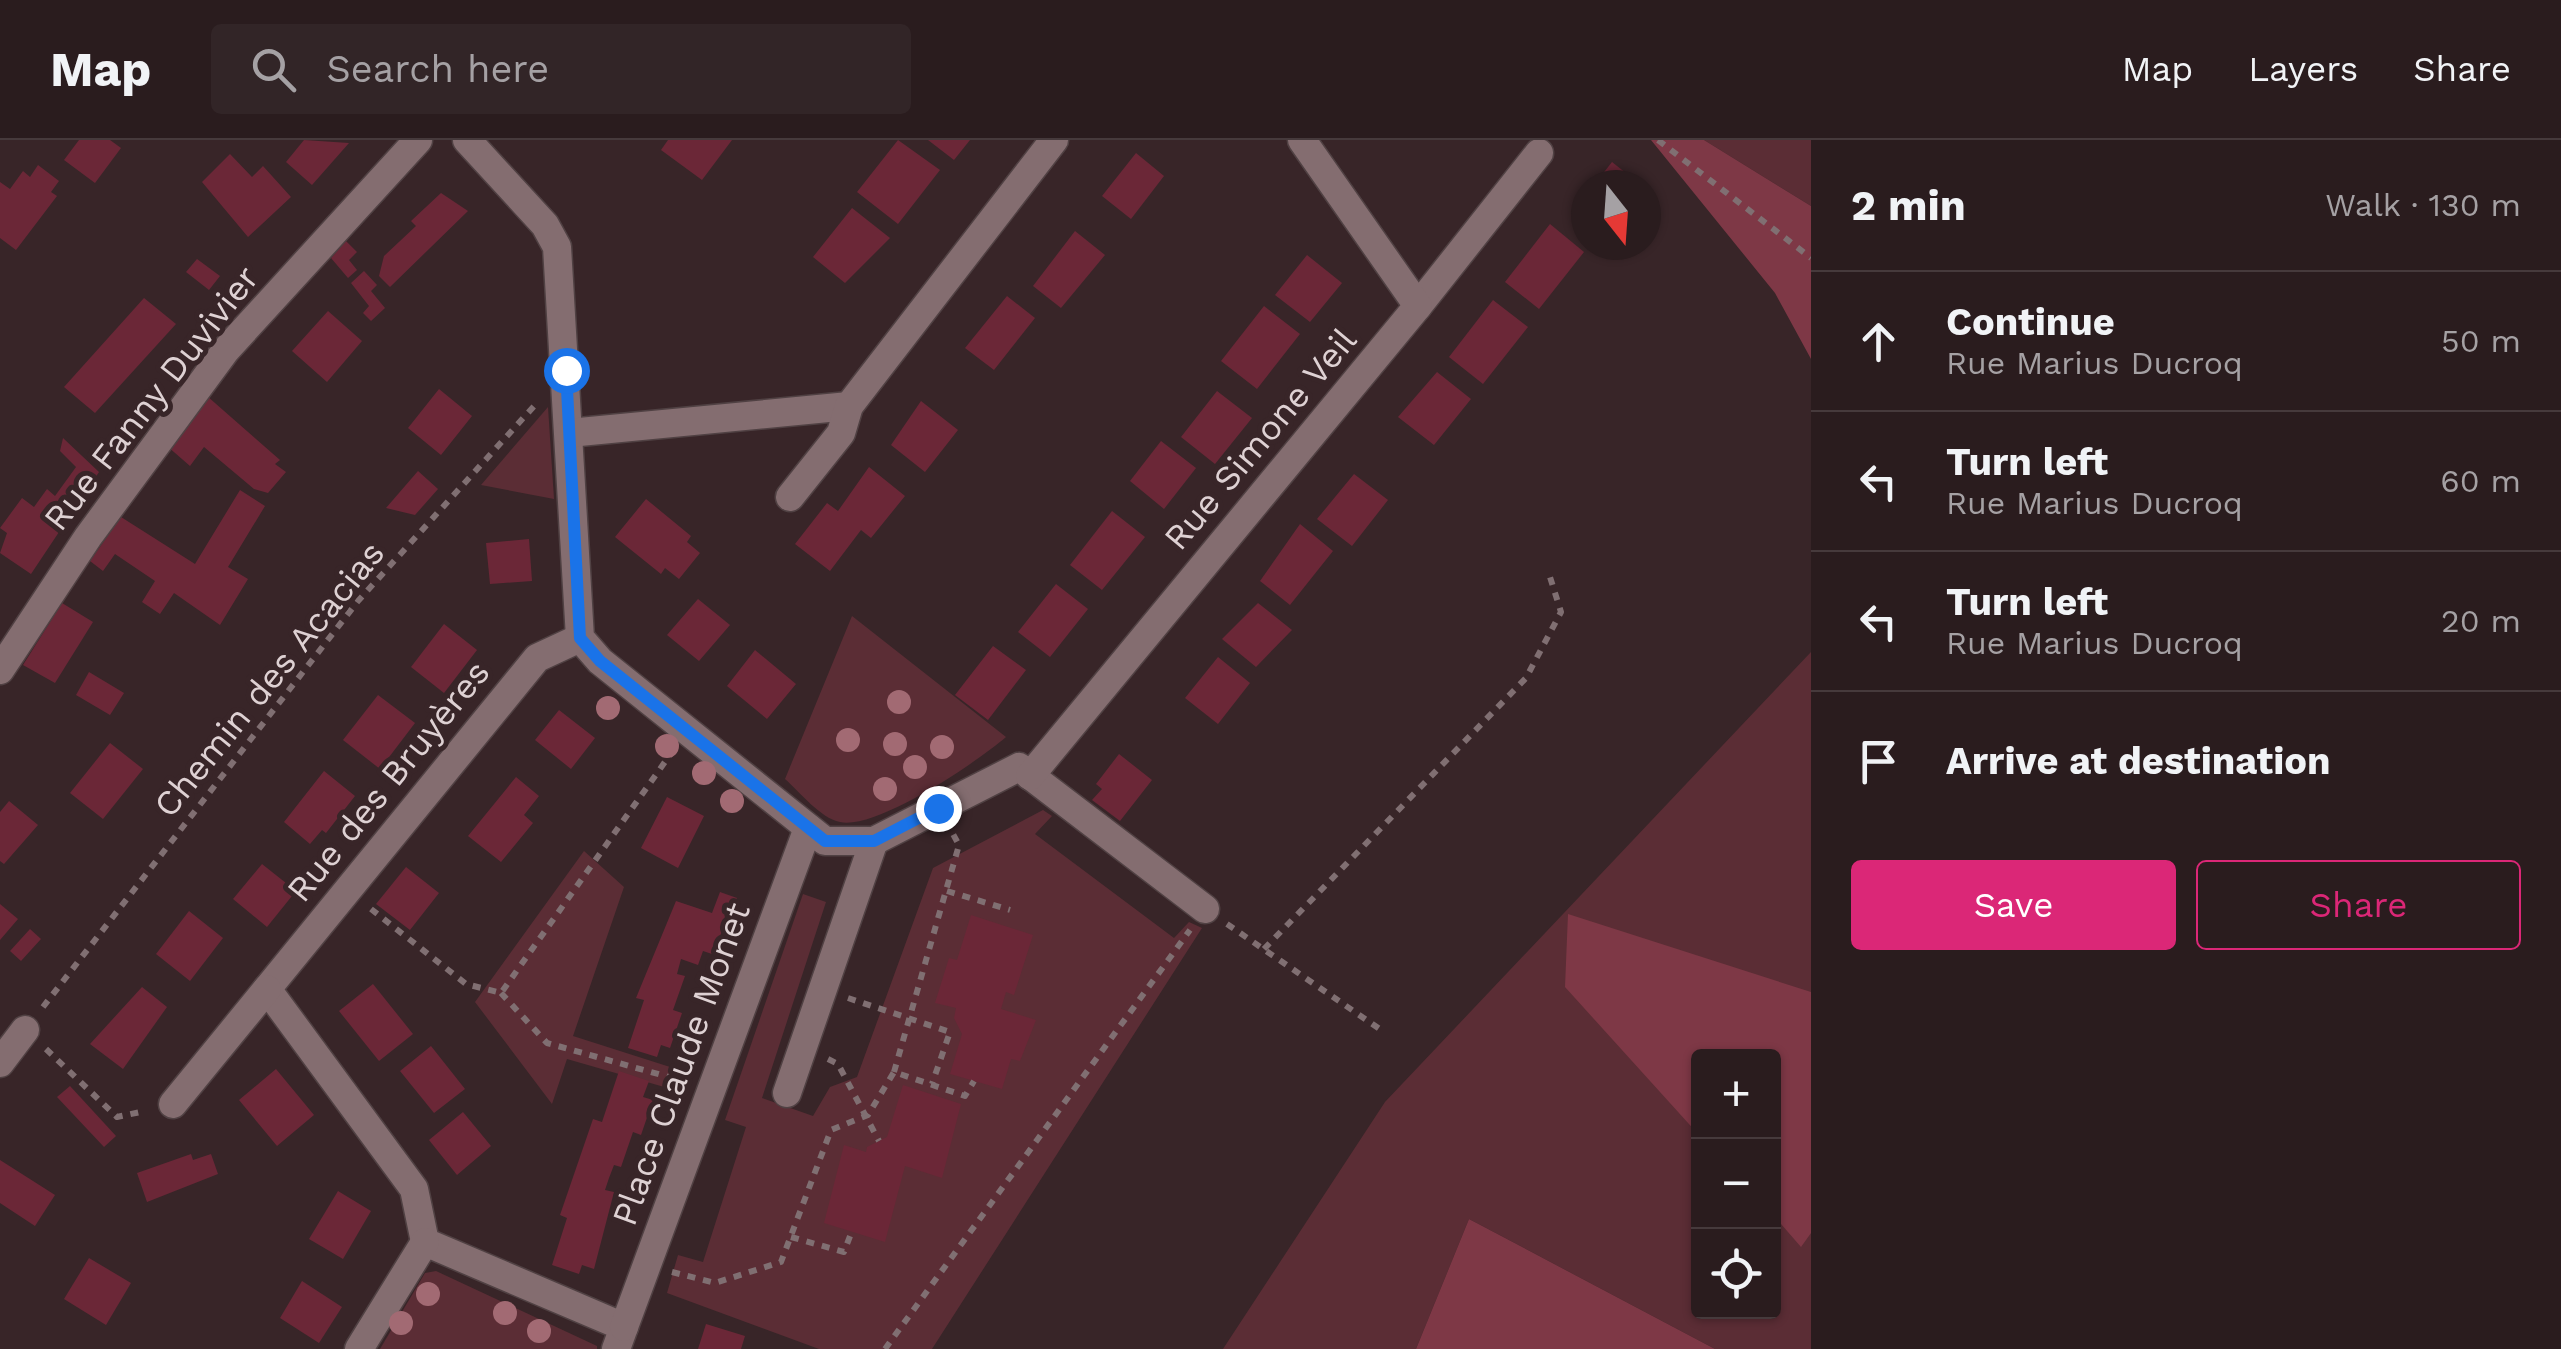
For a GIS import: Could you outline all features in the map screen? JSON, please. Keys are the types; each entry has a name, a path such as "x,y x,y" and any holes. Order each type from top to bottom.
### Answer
{"street":[{"name":"Rue Fanny Duvivier","path":"0,670 88,537 226,350 418,140"},
{"path":"467,140 552,235 561,274 580,638 600,661 825,841 874,841 1019,767 1205,909"},
{"path":"790,497 841,433 849,406 1054,140"},
{"path":"1302,140 1418,306"},
{"name":"Rue Simone Veil","path":"1030,776 1418,306 1539,153"},
{"path":"569,433 849,406"},
{"name":"Rue des Bruyères","path":"172,1104 537,658 580,638"},
{"name":"Place Claude Monet","path":"620,1338 808,828"},
{"path":"787,1093 874,841"},
{"path":"267,989 414,1190 425,1242 359,1349"},
{"path":"0,1064 26,1030"},
{"path":"425,1242 620,1338"}],"path":[{"path":"1658,140 1811,258"},
{"name":"Chemin des Acacias","path":"26,1030 358,601 566,370"},
{"path":"1264,949 1526,678 1561,612 1550,577"},
{"path":"502,992 687,730"},
{"path":"646,1266 715,1284 782,1262 831,1130 868,1115 894,1072 959,846 938,808"},
{"path":"347,890 466,984 502,992 547,1042 712,1090"},
{"path":"947,891 1010,910"},
{"path":"885,1349 1205,909 1384,1032"},
{"path":"823,989 950,1032 932,1084"},
{"path":"26,1030 117,1117 172,1104"},
{"path":"803,1048 838,1064 879,1141"},
{"path":"894,1072 965,1096 974,1081"},
{"path":"791,1238 844,1252 852,1232"}],"shaded area":[{"path":"1651,140 1704,140 1811,206 1811,359 1775,293"},
{"path":"1704,140 1811,140 1811,206"},
{"path":"548,407 554,499 481,485"},
{"path":"852,616 1006,737 950,777 901,805 857,822 840,822 818,810 785,779"},
{"path":"1811,652 1811,1349 1715,1349 1469,1219 1416,1349 1223,1349 1385,1102"},
{"path":"1043,810 1052,816 1035,834 1174,938 1189,922 1202,928 932,1349 819,1349 667,1293 678,1255 703,1262 746,1127 725,1120 803,894 826,902 762,1098 813,1116 830,1087 857,1077 933,868"},
{"path":"584,851 624,887 573,1036 692,1074 685,1093 567,1059 552,1104 475,1002"},
{"path":"1568,914 1811,992 1811,1233 1801,1247 1781,1224 1781,1049 1691,1049 1691,1126 1565,987"},
{"path":"1469,1219 1715,1349 1416,1349"},
{"path":"436,1271 597,1349 380,1349 425,1273"}],"building":[{"path":"79,140 110,140 121,148 95,183 64,160"},
{"path":"304,140 349,143 312,185 286,162"},
{"path":"668,140 732,140 702,180 661,150"},
{"path":"898,140 940,170 898,224 857,192"},
{"path":"928,140 970,140 954,160"},
{"path":"1136,153 1164,176 1131,219 1102,196"},
{"path":"230,154 252,177 263,166 291,197 248,237 202,182"},
{"path":"1612,162 1622,170 1606,170"},
{"path":"38,165 59,181 51,192 57,196 16,250 0,238 0,182 10,189 23,171 30,177"},
{"path":"441,193 468,211 390,287 379,276 384,256 416,226 411,221"},
{"path":"852,208 890,238 845,283 813,257"},
{"path":"1550,224 1571,241 1571,260 1578,260 1539,309 1505,282"},
{"path":"1075,231 1105,255 1061,308 1033,286"},
{"path":"346,241 357,252 349,260 357,270 348,278 331,258"},
{"path":"1307,255 1342,283 1310,322 1275,295"},
{"path":"197,259 220,276 209,290 186,272"},
{"path":"364,271 377,285 371,291 385,308 371,321 363,313 369,306 351,283"},
{"path":"1007,296 1035,318 994,370 965,348"},
{"path":"144,298 176,324 95,413 64,387"},
{"path":"1493,300 1528,327 1483,384 1449,357"},
{"path":"1264,306 1300,334 1257,389 1221,361"},
{"path":"328,311 362,341 327,382 292,351"},
{"path":"1437,372 1471,399 1434,445 1398,417"},
{"path":"439,389 472,416 441,455 408,428"},
{"path":"1217,391 1252,418 1215,464 1181,437"},
{"path":"207,396 280,460 275,464 286,472 268,493 254,489 204,447 190,466 167,446"},
{"path":"921,401 958,430 925,472 891,445"},
{"path":"63,438 99,472 31,574 0,553 7,533 0,528 22,498 34,507 47,489 55,496 76,467 60,451"},
{"path":"1161,441 1196,468 1164,509 1130,481"},
{"path":"869,467 905,496 871,538 861,530 830,571 795,544 827,503 838,511"},
{"path":"418,471 438,489 415,515 386,508"},
{"path":"1354,474 1388,500 1352,546 1317,519"},
{"path":"240,490 265,506 228,567 248,579 220,625 174,593 160,614 142,602 155,581 115,554 103,571 90,561 121,517 195,564"},
{"path":"646,499 691,536 687,542 700,553 679,579 665,568 661,574 615,537"},
{"path":"1112,511 1145,537 1102,590 1070,565"},
{"path":"1300,524 1333,551 1290,605 1260,581"},
{"path":"529,539 532,581 490,584 486,543"},
{"path":"1056,584 1088,609 1050,657 1018,632"},
{"path":"698,599 730,625 699,661 667,635"},
{"path":"62,603 93,622 55,683 23,665"},
{"path":"1258,603 1292,630 1256,667 1222,639"},
{"path":"444,624 477,650 444,693 411,667"},
{"path":"993,646 1026,670 988,720 955,695"},
{"path":"755,650 796,684 767,719 727,686"},
{"path":"1218,657 1250,683 1218,724 1185,698"},
{"path":"89,672 124,693 110,715 76,695"},
{"path":"378,695 415,723 380,769 343,740"},
{"path":"559,710 595,738 571,769 535,740"},
{"path":"110,743 143,769 103,819 70,793"},
{"path":"1119,754 1152,780 1120,821 1092,800 1102,789 1096,784"},
{"path":"324,771 355,796 326,833 322,830 310,844 284,822"},
{"path":"516,777 539,796 524,815 533,823 501,862 468,836"},
{"path":"667,797 704,816 678,868 641,848"},
{"path":"9,801 38,825 4,864 0,861 0,812"},
{"path":"262,864 296,891 267,927 233,899"},
{"path":"406,867 439,893 410,930 376,904"},
{"path":"720,892 737,898 712,954 703,951 698,965 681,959 677,974 685,976 673,1010 682,1013 670,1048 661,1045 657,1057 628,1048 644,1000 636,998 676,901 712,913"},
{"path":"0,904 18,919 0,940"},
{"path":"189,911 223,938 190,981 156,954"},
{"path":"971,915 1033,935 1014,995 1006,992 1001,1009 1036,1020 1020,1061 1011,1059 1002,1089 950,1074 962,1034 954,1018 956,1008 935,1003 949,958 957,960"},
{"path":"30,929 41,939 21,961 10,951"},
{"path":"373,984 413,1034 379,1061 339,1011"},
{"path":"142,987 167,1007 123,1069 90,1044"},
{"path":"431,1046 465,1089 434,1113 400,1071"},
{"path":"276,1069 314,1115 277,1146 239,1100"},
{"path":"619,1071 649,1081 643,1097 653,1100 641,1135 633,1132 621,1167 614,1165 609,1178 605,1190 614,1192 594,1269 582,1265 579,1274 552,1265 567,1218 560,1215 593,1119 602,1122"},
{"path":"903,1085 961,1104 942,1178 905,1166 885,1242 824,1223 844,1145 866,1152 867,1147 887,1137"},
{"path":"70,1086 116,1136 104,1147 57,1097"},
{"path":"463,1112 491,1146 457,1175 429,1140"},
{"path":"191,1154 193,1160 211,1154 218,1174 147,1202 137,1173"},
{"path":"0,1160 55,1195 35,1226 0,1203"},
{"path":"338,1191 371,1211 343,1259 309,1239"},
{"path":"89,1258 131,1283 106,1325 64,1299"},
{"path":"302,1281 342,1307 319,1343 280,1318"},
{"path":"706,1324 745,1336 741,1349 698,1349"}],"route":[{"path":"566,370 580,638 600,661 825,841 874,841 938,808"}]}
